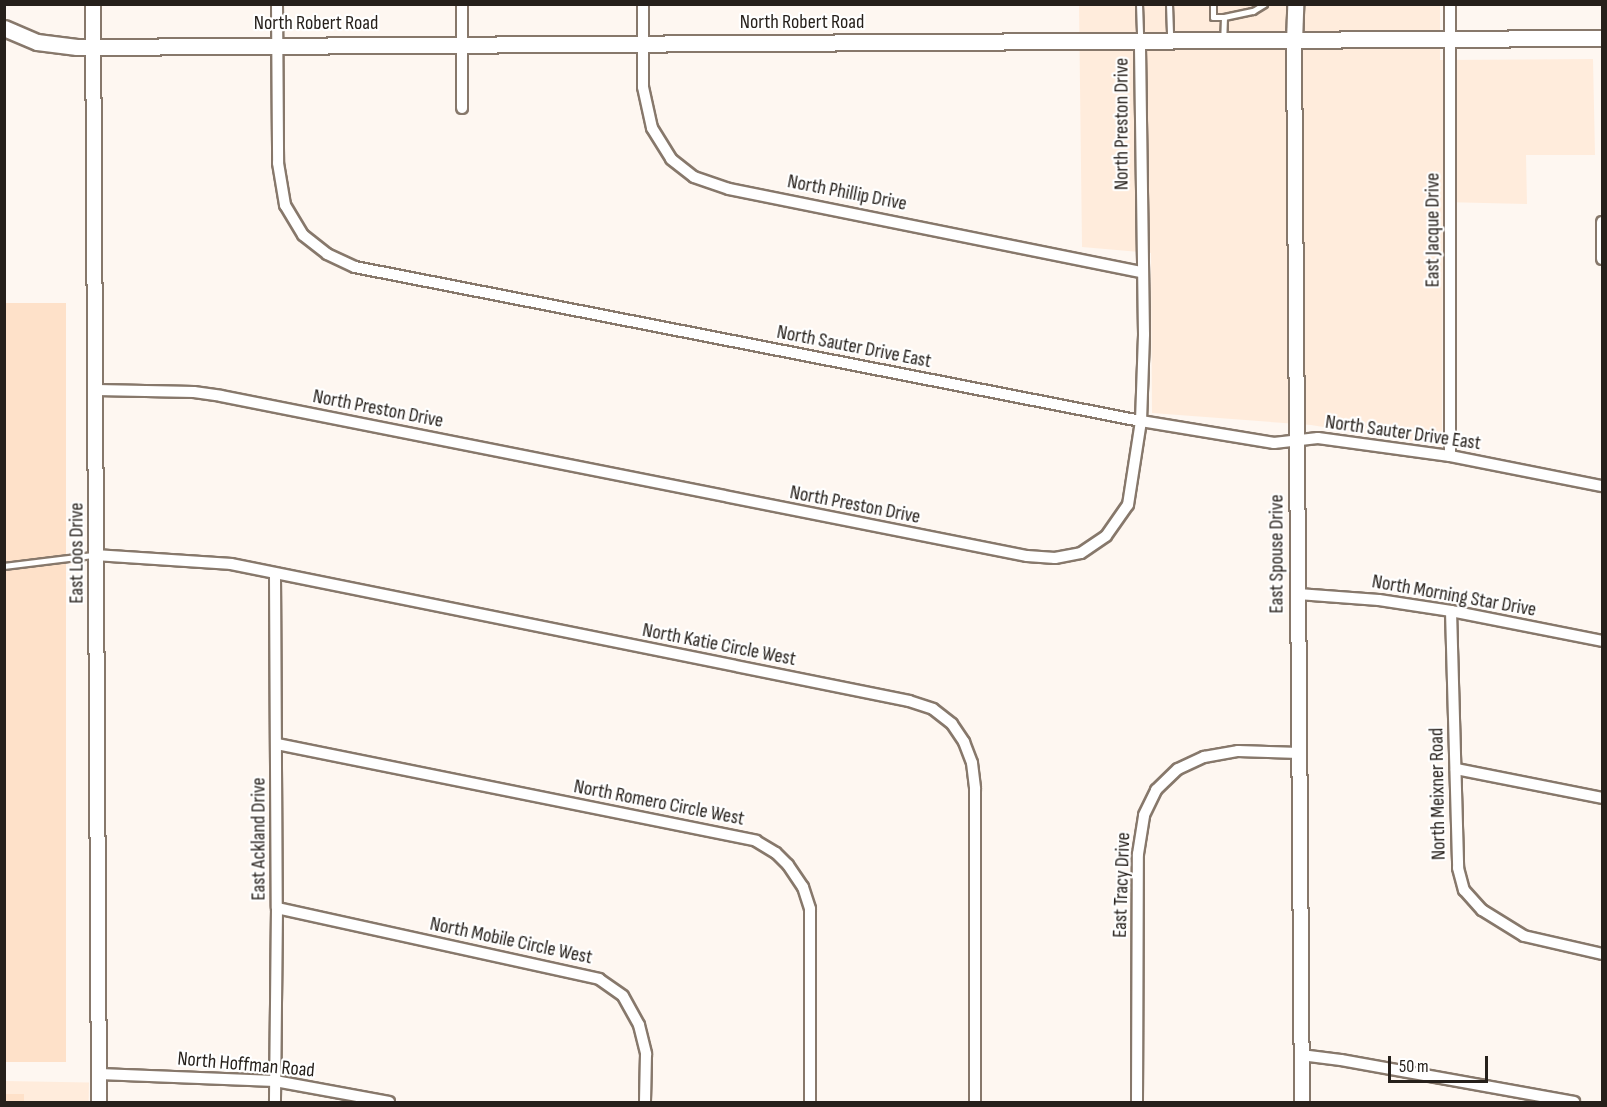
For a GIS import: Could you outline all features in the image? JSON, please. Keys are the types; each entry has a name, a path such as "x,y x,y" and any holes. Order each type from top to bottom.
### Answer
{"main road":[{"name":"East Spouse Drive","path":"1294,42 1295,4"},
{"name":"North Robert Road","path":"4,28 37,42 93,46 1602,39"}],"street":[{"name":"East Loos Drive","path":"93,4 97,390 99,1102"},
{"name":"North Sauter Drive East","path":"276,4 278,163 285,205 303,235 327,254 356,267 1141,421 1274,443 1318,438 1450,456 1602,486"},
{"path":"462,4 462,108"},
{"name":"North Phillip Drive","path":"643,4 643,87 652,128 671,159 694,177 729,189 1141,272"},
{"name":"East Jacque Drive","path":"1450,4 1450,456"},
{"name":"North Preston Drive","path":"97,390 194,392 221,396 846,522 1027,556 1055,558 1081,553 1106,536 1128,505 1141,421 1144,334 1141,272 1140,41"},
{"name":"East Spouse Drive","path":"1294,42 1302,1102"},
{"path":"1602,222 1602,259"},
{"name":"North Katie Circle West","path":"96,555 231,564 275,575 897,699 933,709 952,724 964,742 972,763 975,789 975,1102"},
{"name":"East Ackland Drive","path":"275,575 278,908 275,1102"},
{"name":"North Morning Star Drive","path":"1298,594 1379,600 1451,611 1602,641"},
{"name":"North Meixner Road","path":"1451,611 1458,868 1464,890 1482,910 1524,936 1602,954"},
{"name":"North Romero Circle West","path":"277,744 756,841 776,853 788,865 802,887 810,909 810,1102"},
{"name":"East Tracy Drive","path":"1137,1102 1138,854 1144,815 1156,790 1178,768 1204,757 1238,750 1299,753"},
{"path":"1456,768 1602,798"},
{"name":"North Mobile Circle West","path":"278,908 598,979 623,996 639,1025 646,1054 645,1102"},
{"path":"1301,1055 1568,1102"},
{"name":"North Hoffman Road","path":"99,1074 275,1081 389,1102"}],"lane":[{"path":"1139,4 1140,41"},
{"path":"1169,4 1170,41"},
{"path":"1213,4 1213,17 1253,11 1264,4"},
{"path":"1223,41 1224,17"},
{"path":"4,566 96,555"}],"shaded area":[{"path":"1079,5 1440,5 1440,60 1593,59 1595,155 1526,155 1527,204 1443,202 1442,446 1311,425 1152,413 1151,253 1082,247"},
{"path":"5,303 66,303 66,1062 5,1062"},
{"path":"5,1081 89,1082 89,1102 5,1102"},
{"path":"4,1094 24,1094 24,1102 4,1102"}]}
